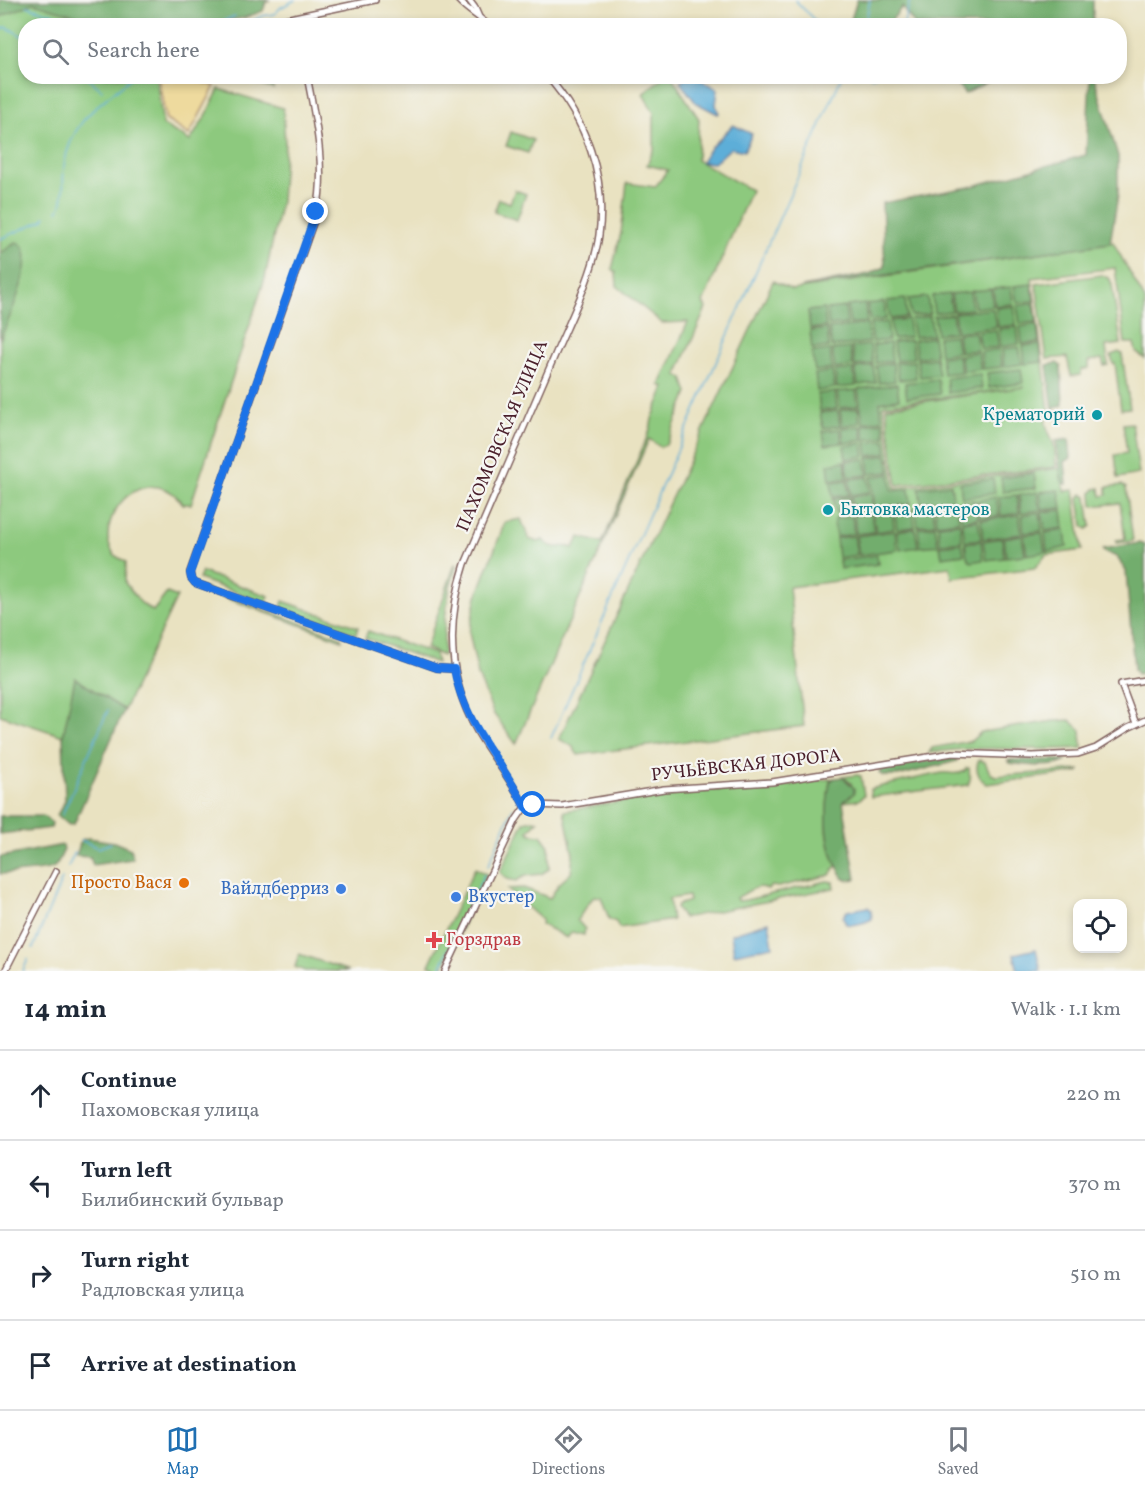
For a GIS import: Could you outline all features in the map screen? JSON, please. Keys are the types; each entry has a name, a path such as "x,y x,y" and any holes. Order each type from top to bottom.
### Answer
{"street":[{"path":"289,18 375,0"},
{"path":"458,0 479,17"},
{"path":"469,0 479,17"},
{"path":"308,84 321,158 320,194 316,212 190,573 191,578 195,583 437,668 454,669"},
{"name":"ПАХОМОВСКАЯ УЛИЦА","path":"525,807 463,704 454,669 452,620 465,564 590,270 599,236 600,198 592,155 578,119 553,84"},
{"path":"1136,724 1121,684 1145,680"},
{"name":"РУЧЬЁВСКАЯ ДОРОГА","path":"525,807 561,806 664,789 772,782 953,753 1032,756 1078,754 1096,748 1145,720"},
{"path":"445,971 516,820 525,807"},
{"path":"5,971 56,871"}],"green space":[{"path":"0,0 270,0 266,2 263,11 244,18 84,18 34,3 0,17"},
{"path":"857,0 1093,0 1093,18 910,18 902,7 893,18 852,18"},
{"path":"34,2 87,18 18,18 18,84 157,84 163,125 190,141 219,89 283,108 285,143 281,201 265,278 191,504 183,504 172,493 159,487 147,487 135,491 124,499 115,510 110,523 109,545 114,555 126,562 125,583 140,602 153,611 167,593 177,597 124,710 76,679 63,736 0,715 0,17"},
{"path":"258,84 273,84 273,89"},
{"path":"655,84 676,84 699,119 697,160 751,190 703,303 706,308 677,375 683,378 688,393 666,445 660,447 649,439 516,744 493,713 478,675 469,632 477,596 505,522 521,519 529,539 538,542 543,540 555,547 573,548 580,537 602,543 650,430 665,387 660,385 688,322 662,323 617,286 616,272 612,269 621,233 627,183 655,187 668,170 647,165 654,148 654,113 643,94"},
{"path":"957,84 984,84 965,94"},
{"path":"1090,84 1096,84 1118,156 1118,195 1110,243 802,287 869,274 885,267 882,203 969,187 1086,155"},
{"path":"511,132 533,140 528,153 506,146"},
{"path":"515,190 526,194 517,220 494,212 499,199 510,203"},
{"path":"16,242 23,247 26,257 24,271 15,304 0,340 0,254"},
{"path":"1113,242 1145,300 1145,359 1136,352 1134,343 1125,343 1115,268 1032,278 1049,410 1046,422 1054,445 1056,467 897,485 886,407 1025,387 883,405 895,488 1061,468 1064,491 1074,490 1082,550 1046,555 1035,568 952,578 950,567 789,587 804,726 578,755 572,746 559,739 773,281 792,290"},
{"path":"1102,275 1110,279 1112,285 1121,344 1106,346 1108,365 1104,366 1102,359 1089,361 1089,368 1081,370 1081,375 1071,376 1067,357 1047,359 1036,284"},
{"path":"1032,284 1034,301 1017,303 1014,286"},
{"path":"1011,287 1013,304 995,306 993,289"},
{"path":"991,289 993,306 975,308 972,291"},
{"path":"970,292 972,309 954,311 951,294"},
{"path":"949,294 952,311 934,313 932,296"},
{"path":"927,297 930,314 911,316 908,299"},
{"path":"905,299 907,317 890,319 887,301"},
{"path":"884,302 886,319 870,321 867,304"},
{"path":"1034,303 1037,322 1020,324 1017,306"},
{"path":"865,304 867,322 850,324 847,306"},
{"path":"1014,306 1016,325 998,327 996,308"},
{"path":"845,307 847,324 829,326 827,309"},
{"path":"824,309 826,327 810,329 808,311"},
{"path":"993,309 996,327 957,332 954,313"},
{"path":"952,314 955,332 937,334 934,316"},
{"path":"930,316 933,335 914,337 911,319"},
{"path":"908,319 910,337 893,339 890,321"},
{"path":"887,322 889,340 873,342 870,324"},
{"path":"867,324 870,342 832,347 829,329"},
{"path":"1037,324 1039,342 1022,344 1020,327"},
{"path":"1017,327 1019,344 1001,347 999,329"},
{"path":"827,329 829,347 812,349 810,331"},
{"path":"996,330 999,347 981,349 978,332"},
{"path":"975,332 978,350 960,352 957,334"},
{"path":"955,335 958,352 940,355 938,337"},
{"path":"933,337 936,355 917,358 914,340"},
{"path":"911,340 914,358 896,361 893,342"},
{"path":"890,343 892,361 876,363 873,345"},
{"path":"1040,344 1042,362 1025,364 1023,346"},
{"path":"870,345 873,364 855,366 852,347"},
{"path":"1019,347 1022,364 1004,367 1002,349"},
{"path":"850,348 853,366 835,369 832,350"},
{"path":"999,349 1002,367 983,369 981,352"},
{"path":"830,350 832,369 815,371 812,352"},
{"path":"978,352 981,369 963,372 960,355"},
{"path":"1119,352 1122,354 1130,408 1121,409 1115,364 1113,364 1111,355"},
{"path":"958,355 961,372 943,374 941,357"},
{"path":"936,358 939,375 920,377 917,360"},
{"path":"914,361 916,378 899,380 896,363"},
{"path":"893,363 895,381 879,383 876,366"},
{"path":"1057,363 1061,366 1063,405 1053,409 1047,365"},
{"path":"873,366 876,383 858,385 855,368"},
{"path":"853,369 856,386 837,388 835,371"},
{"path":"1021,369 1023,383 989,388 987,373"},
{"path":"832,371 835,388 817,391 815,374"},
{"path":"980,374 982,388 948,393 946,378"},
{"path":"938,379 940,394 907,398 905,383"},
{"path":"897,384 899,399 880,402 882,420 863,423 858,389"},
{"path":"856,390 858,406 840,408 837,392"},
{"path":"835,392 837,409 820,411 818,394"},
{"path":"858,408 860,423 842,426 840,410"},
{"path":"838,411 840,426 823,428 820,413"},
{"path":"883,422 885,437 865,440 863,425"},
{"path":"1132,423 1139,474 1118,478 1115,455 1127,453 1123,424"},
{"path":"861,426 863,440 844,443 842,428"},
{"path":"840,429 842,443 825,445 823,431"},
{"path":"1069,439 1071,458 1065,462 1067,484 1063,483 1061,478 1056,441"},
{"path":"885,440 887,453 868,456 866,443"},
{"path":"863,443 865,456 846,459 844,446"},
{"path":"887,455 890,472 870,474 868,458"},
{"path":"865,459 868,475 849,477 846,461"},
{"path":"845,461 847,478 830,480 828,464"},
{"path":"1034,473 1036,488 1003,492 1001,478"},
{"path":"890,474 892,491 909,489 911,504 875,509 871,477"},
{"path":"868,477 870,492 851,495 849,479"},
{"path":"993,479 995,493 962,498 960,483"},
{"path":"847,480 849,495 833,497 831,482"},
{"path":"951,484 953,499 921,503 919,488"},
{"path":"1122,485 1126,488 1133,541 1116,543 1116,540 1125,539 1120,503 1093,506 1092,493 1095,489 1100,488 1101,496 1107,495 1107,487"},
{"path":"1059,490 1062,508 1042,510 1040,492"},
{"path":"1037,492 1040,510 1021,513 1019,495"},
{"path":"871,494 873,509 853,511 851,497"},
{"path":"1082,494 1087,497 1091,526 1087,529 1083,526 1079,498"},
{"path":"1017,495 1019,513 1001,516 999,497"},
{"path":"849,497 851,511 836,513 833,499"},
{"path":"996,497 999,516 980,518 978,500"},
{"path":"975,500 978,518 962,521 959,502"},
{"path":"957,502 959,521 937,524 935,505"},
{"path":"932,506 935,524 918,526 915,508"},
{"path":"912,508 915,527 897,529 894,510"},
{"path":"1062,510 1064,528 1045,531 1042,512"},
{"path":"892,511 894,529 876,532 873,513"},
{"path":"1040,512 1042,531 1024,533 1022,515"},
{"path":"871,513 874,532 856,534 854,515"},
{"path":"1019,515 1022,534 983,539 981,520"},
{"path":"852,516 854,534 836,537 834,523 836,518"},
{"path":"978,520 981,539 965,541 962,522"},
{"path":"960,523 962,541 940,544 938,525"},
{"path":"935,526 938,545 920,547 918,528"},
{"path":"915,528 918,547 900,550 897,531"},
{"path":"1065,530 1067,547 1047,552 1045,533"},
{"path":"895,531 897,550 859,555 856,536"},
{"path":"1042,533 1045,552 1027,555 1024,535"},
{"path":"1022,535 1025,555 1006,557 1004,538"},
{"path":"854,536 857,555 838,558 836,538"},
{"path":"1002,538 1004,558 986,560 983,541"},
{"path":"981,541 983,560 971,562 967,557 965,543"},
{"path":"962,543 964,554 942,557 940,546"},
{"path":"1140,543 1145,545 1145,673 1137,674 1134,669 1126,571 1117,557 1103,549"},
{"path":"877,555 878,564 840,569 839,560"},
{"path":"455,564 457,565 450,586 445,618 443,656 426,648"},
{"path":"202,572 269,596 266,603 199,579"},
{"path":"197,586 341,637 342,640 197,588"},
{"path":"283,601 358,627 356,634 281,608"},
{"path":"368,631 435,654 437,663 365,638"},
{"path":"75,678 124,710 74,824 69,825 57,815 65,801 63,736"},
{"path":"1070,720 1081,730 1082,748 967,749 929,753 932,748 971,741 981,732"},
{"path":"954,757 957,761 898,776 883,776 879,773 884,768"},
{"path":"979,760 985,762 990,773 995,776 1080,770 1079,772 987,784 978,774"},
{"path":"1008,760 1066,761 1039,766 1010,763"},
{"path":"969,768 968,785 871,797 870,789 942,773 959,773 965,771"},
{"path":"861,776 864,795 859,800 843,802 854,793 851,783 843,777"},
{"path":"843,777 854,788 854,793 843,802 856,879 847,880 843,878 830,848 827,819 830,781"},
{"path":"835,778 830,781 827,802 829,846 837,865 830,875 778,887 771,886 768,889 759,887 736,898 738,901 746,900 827,881 833,882 834,888 683,918 676,908 677,905 689,901 688,896 669,899 672,920 619,928 616,922 609,919 601,897 594,896 577,920 585,929 584,935 572,932 567,938 541,924 542,920 507,889 524,888 550,898 559,884 571,873 573,854 564,811 678,792 774,787"},
{"path":"0,816 43,816 52,823 51,828 0,834"},
{"path":"538,821 528,831 531,834 541,835 549,846 549,869 541,874 525,876 516,881 507,879 500,872 524,822"},
{"path":"88,838 114,842 131,849 133,859 93,865 90,857 76,856 81,840"},
{"path":"63,845 64,850 54,867 38,871 0,874 0,857"},
{"path":"475,868 487,874 442,970 429,965"},
{"path":"299,954 349,971 305,971 295,967"}],"sand":[{"path":"159,84 215,86 189,135 166,120"}],"water":[{"path":"682,84 709,84 718,89 716,105 718,114 696,103"},
{"path":"733,125 752,134 744,151 731,148 714,163 701,162 710,148"},
{"path":"868,907 871,910 872,919 859,924 846,924 843,917 847,911"},
{"path":"769,922 773,946 734,954 731,934"},
{"path":"1036,949 1041,971 1018,971 1014,954"}],"waterway":[{"path":"258,18 275,14 280,8 295,0"},
{"path":"795,0 812,18"},
{"path":"867,18 870,0"},
{"path":"905,18 910,0"},
{"path":"27,6 65,18"},
{"path":"230,18 235,16"},
{"path":"0,30 6,27 18,34"},
{"path":"95,84 102,90"},
{"path":"58,211 63,195 64,166 73,136 89,114 123,84"},
{"path":"551,738 838,84"},
{"path":"0,239 43,220 46,216"},
{"path":"62,815 108,710"},
{"path":"488,866 513,808"},
{"path":"81,840 98,848 111,843"},
{"path":"68,867 75,852"},
{"path":"441,966 484,875"},
{"path":"33,948 62,879"},
{"path":"23,971 28,959"}],"place":[{"name":"Крематорий","path":"1097,415"},
{"name":"Бытовка мастеров","path":"828,510"},
{"name":"Просто Вася","path":"184,883"},
{"name":"Вайлдберриз","path":"341,889"},
{"name":"Вкустер","path":"456,897"},
{"name":"Горздрав","path":"434,940"}],"route":[{"path":"316,212 190,573 191,578 195,583 437,668 454,669 463,704 478,733 525,807 533,805"}]}
